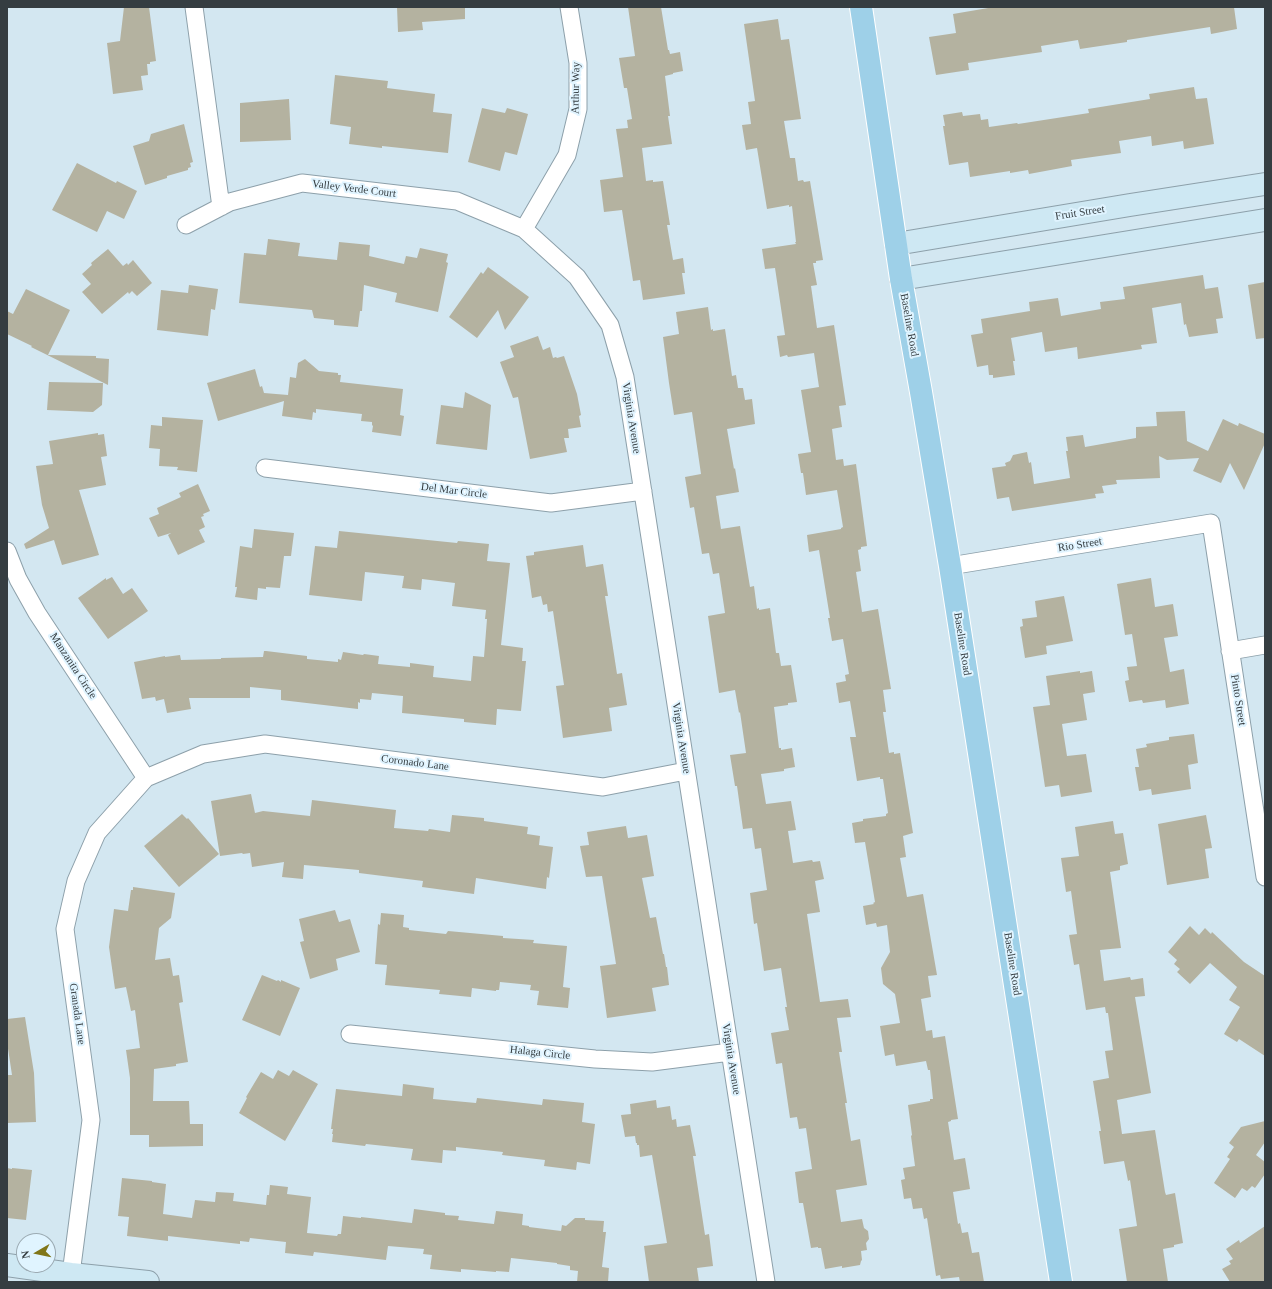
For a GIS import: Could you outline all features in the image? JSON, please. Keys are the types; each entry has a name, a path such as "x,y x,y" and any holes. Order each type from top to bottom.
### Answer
{"main road":[{"name":"Baseline Road","path":"861,7 901,279 950,566 1061,1282"},
{"name":"Fruit Street","path":"896,244 1265,184"},
{"path":"901,279 1265,220"},
{"path":"7,1265 71,1274 148,1282"}],"street":[{"path":"194,7 221,207"},
{"name":"Arthur Way","path":"524,229 567,155 578,110 578,63 569,7"},
{"name":"Valley Verde Court","path":"186,225 230,202 302,183 457,201 524,229"},
{"name":"Virginia Avenue","path":"524,229 577,277 610,325 625,377 766,1282"},
{"name":"Del Mar Circle","path":"265,468 551,503 643,491"},
{"name":"Rio Street","path":"950,566 1211,523"},
{"name":"Pinto Street","path":"1211,523 1265,877"},
{"name":"Manzanita Circle","path":"7,551 18,579 37,613 146,778"},
{"path":"1230,651 1265,645"},
{"name":"Coronado Lane","path":"146,778 203,754 265,744 604,787 686,771"},
{"name":"Granada Lane","path":"71,1274 91,1120 65,929 76,882 97,834 146,778"},
{"name":"Halaga Circle","path":"350,1034 595,1059 652,1062 730,1052"}],"building":[{"path":"124,7 149,7 156,61 147,64 148,75 141,76 143,90 113,94 107,43 120,41"},
{"path":"397,7 465,7 465,19 422,22 423,30 398,32"},
{"path":"628,7 661,7 668,50 670,54 680,52 683,71 665,76 672,144 642,148 646,181 663,181 670,225 667,225 673,260 683,258 685,273 682,273 685,294 643,300 640,280 633,281 622,210 604,212 600,180 623,177 616,129 628,128 627,120 632,119 627,88 624,88 619,58 635,56"},
{"path":"994,7 1234,7 1237,29 1211,34 1210,27 1080,49 1078,40 1041,46 1042,52 968,63 969,70 936,75 929,37 956,33 953,14"},
{"path":"778,19 781,40 789,39 801,119 784,121 790,158 795,158 798,181 810,181 823,260 813,263 817,285 811,286 817,328 834,325 846,405 839,406 842,427 832,429 836,460 843,459 844,466 856,464 867,546 861,547 861,549 858,550 861,571 856,572 862,612 878,609 891,689 883,690 886,712 883,712 889,753 900,753 913,833 903,836 906,857 900,858 907,897 923,894 937,975 928,976 931,997 921,999 926,1031 932,1030 933,1038 945,1036 958,1119 948,1122 954,1160 965,1158 970,1189 953,1192 958,1224 960,1223 962,1233 968,1232 972,1253 979,1252 984,1282 960,1282 959,1277 941,1279 940,1275 936,1276 927,1218 924,1219 922,1208 913,1209 911,1198 904,1199 901,1180 905,1179 903,1168 915,1166 908,1105 930,1101 930,1099 933,1099 930,1070 928,1070 926,1061 896,1066 894,1054 885,1056 880,1026 900,1023 895,994 883,984 881,968 890,952 887,925 877,927 876,923 866,925 863,906 874,904 873,903 875,902 865,842 855,843 852,823 863,821 863,819 886,816 888,813 883,779 880,779 880,777 857,781 850,737 856,737 850,701 839,703 836,683 846,681 845,675 849,674 843,639 832,641 828,618 830,618 819,550 809,552 807,535 841,529 843,527 837,490 806,495 803,473 801,473 798,454 811,452 801,390 819,387 814,353 780,357 777,336 785,335 775,268 765,269 762,249 796,244 792,206 789,207 789,205 767,209 757,148 746,150 742,125 751,124 748,102 755,101 744,24"},
{"path":"335,75 388,81 387,88 435,94 433,112 452,114 448,153 349,144 351,127 330,124"},
{"path":"1194,87 1196,99 1207,98 1214,144 1184,149 1183,141 1152,146 1151,136 1119,141 1121,153 1071,160 1072,166 1029,174 1028,170 970,177 968,162 949,165 943,126 945,126 943,115 962,112 963,116 980,114 981,120 988,119 989,127 1018,124 1089,113 1088,109 1150,99 1149,94"},
{"path":"289,99 291,140 240,142 240,103"},
{"path":"482,108 505,113 507,108 528,114 517,155 505,152 500,171 468,162"},
{"path":"184,124 193,162 190,163 191,167 188,168 188,170 167,176 167,178 145,185 133,146 149,141 151,134"},
{"path":"77,163 116,183 117,181 137,191 124,219 107,211 97,232 52,210"},
{"path":"268,239 300,243 298,256 337,260 339,242 370,245 369,256 404,264 406,256 417,258 420,248 448,254 446,262 448,263 438,312 395,302 397,293 364,285 362,311 360,311 358,327 334,325 334,320 314,318 312,310 239,303 244,253 266,255"},
{"path":"108,249 123,266 127,263 128,265 133,260 152,283 137,296 132,291 129,294 128,292 102,314 82,292 91,284 82,274 92,265 91,263"},
{"path":"488,267 529,297 505,330 498,310 477,338 449,317 481,272 483,274"},
{"path":"1203,275 1205,289 1218,287 1223,318 1216,319 1218,333 1189,337 1186,324 1184,325 1181,303 1152,308 1157,343 1141,345 1142,349 1078,359 1077,347 1045,352 1042,332 1011,338 1015,361 1013,361 1015,375 993,378 993,375 989,375 988,365 977,367 971,335 983,333 981,319 1030,311 1029,302 1058,298 1061,316 1101,309 1100,302 1125,299 1123,287"},
{"path":"1265,282 1265,338 1256,339 1248,285"},
{"path":"189,285 218,289 215,310 211,309 208,336 157,330 161,290 188,293"},
{"path":"26,289 70,310 48,355 96,356 96,358 109,359 108,385 31,347 32,346 7,334 7,311 13,314"},
{"path":"708,307 711,330 725,329 732,376 736,375 738,388 743,388 745,400 752,399 755,424 727,429 739,492 716,496 721,529 740,526 750,587 754,586 757,609 770,608 776,653 779,653 781,666 791,665 797,702 774,707 779,748 781,748 781,750 792,748 795,767 784,769 784,771 761,774 766,804 791,801 796,830 788,831 793,863 812,860 813,862 820,861 824,879 815,881 820,912 807,914 820,1002 848,999 851,1017 837,1018 842,1052 839,1052 851,1141 860,1139 867,1185 836,1190 841,1222 862,1219 864,1228 868,1231 869,1239 866,1243 867,1250 861,1251 862,1260 860,1265 842,1268 842,1266 825,1269 821,1248 811,1248 803,1203 799,1203 795,1172 812,1169 806,1128 799,1129 797,1117 790,1118 782,1063 776,1064 771,1033 789,1030 785,1007 787,1007 781,968 764,971 757,923 754,924 750,893 767,890 761,848 755,849 752,828 743,829 737,786 735,786 730,755 746,753 735,690 719,693 708,616 725,613 719,573 713,574 709,553 702,554 694,507 690,508 685,477 701,474 692,412 674,415 669,383 663,337 679,334 676,312"},
{"path":"538,336 543,350 550,347 553,358 564,356 577,394 581,415 579,416 581,427 568,429 569,438 564,438 567,452 530,459 518,397 513,398 500,362 514,357 510,346"},
{"path":"305,359 319,371 338,373 338,375 341,375 340,382 403,389 400,415 404,416 401,436 372,432 372,422 361,421 362,414 316,409 316,413 313,412 312,420 282,416 284,401 218,421 207,383 255,369 260,387 262,386 264,393 288,395 290,377 296,378 298,363"},
{"path":"49,382 103,383 102,405 93,412 47,410"},
{"path":"465,392 491,405 487,450 436,444 441,405 463,408"},
{"path":"1185,411 1187,441 1208,451 1223,419 1238,426 1239,423 1265,434 1265,443 1244,490 1230,463 1221,483 1193,471 1199,458 1167,460 1159,456 1160,478 1116,480 1117,484 1102,486 1104,493 1095,494 1096,498 1012,511 1009,497 997,499 992,468 1006,466 1005,463 1010,461 1013,455 1027,452 1029,463 1031,462 1034,484 1070,478 1066,451 1068,451 1066,437 1083,435 1085,447 1136,438 1136,427 1157,426 1156,412"},
{"path":"162,417 203,420 197,472 177,470 178,467 159,466 160,449 149,448 151,425 162,426"},
{"path":"98,433 98,435 104,434 107,456 101,457 106,485 79,490 99,555 62,565 54,540 26,549 24,544 49,528 42,505 36,466 53,464 49,441"},
{"path":"198,484 210,511 203,514 204,516 201,517 205,527 199,530 205,542 178,555 168,535 171,533 158,537 149,518 159,514 157,508 181,497 179,493"},
{"path":"254,529 294,533 291,556 284,556 280,588 258,588 257,600 235,597 240,546 252,548"},
{"path":"339,531 457,543 458,541 489,544 487,561 510,563 501,645 523,648 522,661 526,661 521,711 497,709 496,725 464,722 464,719 402,713 403,696 372,693 371,700 360,699 360,703 358,702 358,709 281,700 281,690 250,687 250,698 189,698 191,709 167,713 164,699 156,701 155,697 142,699 134,662 165,656 180,655 181,660 221,659 263,657 264,651 266,651 307,656 307,659 338,662 338,659 341,660 343,652 379,656 378,664 410,667 410,663 434,666 433,677 471,681 473,656 484,657 487,619 485,619 486,610 452,606 455,583 422,579 421,590 402,588 404,576 365,572 362,601 309,595 315,546 337,548"},
{"path":"583,545 586,567 603,564 608,596 605,596 617,674 622,673 627,705 609,708 612,731 563,738 556,686 564,685 553,611 548,612 547,604 543,605 541,596 532,598 526,556 534,555 534,552"},
{"path":"112,577 123,594 132,588 148,611 108,639 78,598 106,578 106,580"},
{"path":"1151,578 1155,607 1173,604 1178,636 1164,638 1170,672 1184,669 1189,704 1166,708 1165,700 1143,703 1142,700 1129,702 1125,681 1129,680 1127,667 1137,666 1132,634 1125,635 1117,584"},
{"path":"1064,596 1073,641 1046,646 1047,654 1025,658 1020,627 1023,626 1022,619 1037,617 1035,601"},
{"path":"1080,671 1080,673 1092,671 1095,692 1083,694 1087,720 1062,724 1067,756 1086,754 1092,792 1061,797 1059,785 1045,787 1033,707 1050,705 1046,676"},
{"path":"1194,734 1198,763 1188,765 1191,789 1152,795 1151,789 1139,791 1135,767 1139,767 1136,749 1147,747 1146,744 1169,740 1169,737"},
{"path":"251,794 255,813 263,811 310,816 312,800 396,810 394,828 428,831 429,829 450,832 452,815 484,818 484,821 528,827 527,834 540,836 539,845 553,847 546,889 476,878 474,894 422,887 423,881 359,873 359,870 304,865 303,879 282,877 284,862 252,867 250,853 220,856 211,801"},
{"path":"182,814 187,819 188,818 219,854 179,887 144,846"},
{"path":"1206,815 1212,848 1205,849 1209,878 1167,885 1158,824"},
{"path":"1113,821 1115,834 1123,833 1128,864 1120,866 1120,870 1110,872 1121,948 1100,950 1104,981 1130,977 1131,980 1143,978 1145,996 1135,997 1151,1093 1117,1100 1122,1134 1155,1130 1165,1192 1166,1195 1175,1193 1183,1243 1174,1245 1174,1247 1163,1249 1168,1282 1127,1282 1119,1229 1137,1226 1130,1180 1128,1181 1124,1161 1104,1164 1099,1131 1101,1131 1093,1081 1109,1078 1105,1051 1113,1050 1108,1013 1106,1013 1105,1007 1086,1010 1079,964 1074,965 1069,935 1077,934 1071,891 1066,892 1061,858 1079,856 1075,827"},
{"path":"626,826 628,838 647,835 654,876 642,878 650,918 656,917 667,967 669,985 652,988 656,1011 607,1018 600,966 616,964 602,876 586,877 580,846 589,845 587,832"},
{"path":"133,887 175,893 171,918 159,928 155,960 170,958 173,976 179,975 183,1002 179,1003 188,1062 176,1064 176,1066 154,1069 153,1101 189,1101 190,1124 203,1124 203,1146 149,1147 149,1135 130,1135 130,1078 126,1050 140,1048 135,1010 131,1011 126,987 115,989 109,947 114,909 128,911 131,890 133,890"},
{"path":"335,910 339,922 350,919 360,952 336,959 338,970 310,979 300,942 304,941 299,919"},
{"path":"381,913 404,915 403,927 409,928 409,930 446,934 448,931 503,936 503,938 534,940 533,943 567,946 563,987 570,988 568,1008 537,1005 539,991 530,990 531,985 500,982 499,990 496,991 472,988 471,997 439,994 440,990 385,985 387,965 375,964 378,924 380,925"},
{"path":"1190,926 1199,935 1205,928 1211,934 1212,932 1244,962 1265,976 1265,1056 1239,1039 1237,1042 1224,1034 1240,1007 1229,1000 1237,987 1210,963 1190,984 1177,972 1180,969 1174,964 1177,960 1168,952"},
{"path":"262,975 281,982 281,980 300,988 280,1036 242,1020"},
{"path":"25,1017 34,1073 36,1122 7,1123 7,1075 12,1075 7,1042 7,1019"},
{"path":"278,1070 289,1076 293,1070 318,1084 285,1141 239,1113 247,1098 246,1097 261,1072 273,1079"},
{"path":"403,1084 434,1088 433,1099 476,1103 477,1098 542,1105 543,1099 584,1103 582,1122 595,1124 590,1164 577,1162 576,1170 544,1166 545,1160 502,1155 503,1152 456,1147 456,1151 443,1150 442,1163 411,1160 413,1149 332,1142 333,1129 331,1129 336,1089 402,1096"},
{"path":"656,1100 657,1108 670,1106 672,1120 676,1119 677,1127 690,1125 696,1156 693,1156 705,1235 709,1234 713,1266 697,1268 699,1282 649,1282 644,1246 667,1243 652,1155 640,1157 639,1145 636,1143 635,1136 625,1137 621,1115 631,1114 630,1104"},
{"path":"1265,1121 1265,1142 1256,1155 1265,1162 1265,1174 1255,1188 1252,1186 1247,1191 1242,1188 1235,1198 1214,1183 1230,1159 1227,1157 1234,1147 1229,1143 1241,1127"},
{"path":"7,1168 32,1170 26,1220 7,1218"},
{"path":"122,1178 166,1184 163,1214 192,1218 195,1200 215,1202 216,1192 234,1193 233,1201 266,1205 270,1185 288,1187 287,1194 311,1197 307,1233 337,1236 338,1234 341,1234 343,1216 412,1223 414,1209 459,1216 458,1220 494,1224 496,1211 523,1214 522,1225 561,1231 562,1225 566,1226 575,1218 604,1221 603,1232 606,1232 602,1267 609,1268 608,1282 577,1282 578,1271 570,1270 570,1266 557,1263 511,1258 509,1272 461,1269 461,1272 430,1269 432,1255 423,1254 424,1249 388,1246 386,1260 314,1252 313,1256 285,1253 286,1242 250,1238 249,1242 240,1241 240,1244 168,1236 168,1241 127,1236 129,1217 118,1216"},
{"path":"1265,1226 1265,1282 1230,1282 1222,1269 1231,1264 1229,1261 1233,1259 1226,1249 1239,1240 1240,1243"}]}
